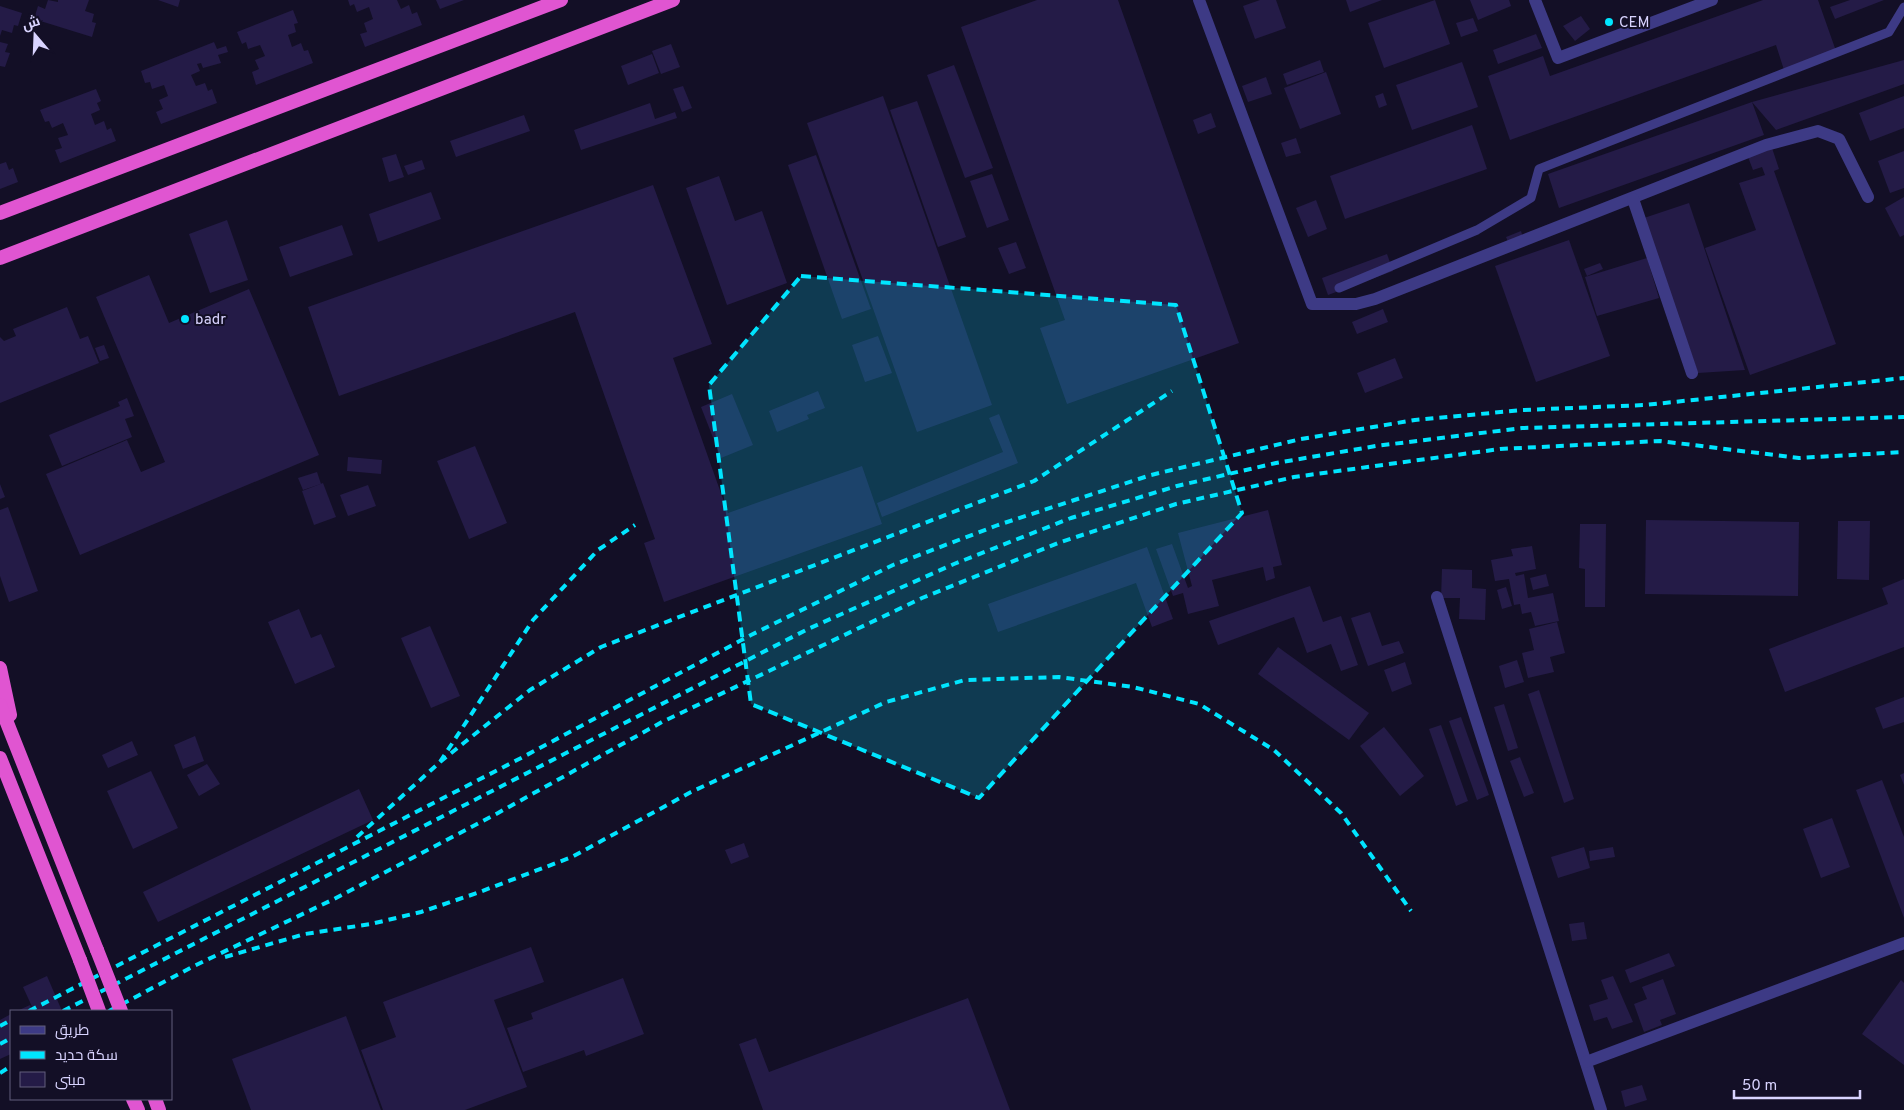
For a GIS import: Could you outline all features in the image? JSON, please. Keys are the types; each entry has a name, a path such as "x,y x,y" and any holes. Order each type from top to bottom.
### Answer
{"highway":[{"path":"0,213 561,0"},
{"path":"0,258 674,0"},
{"path":"0,668 15,743"},
{"path":"0,705 121,1010"},
{"path":"0,760 99,1010"}],"street":[{"path":"1200,0 1312,304 1356,304 1375,299 1633,199 1766,145 1818,131 1839,140 1868,197"},
{"path":"1535,0 1558,58 1712,0"},
{"path":"1633,199 1692,372"},
{"path":"1438,597 1601,1110"},
{"path":"1586,1062 1904,943"}],"lane":[{"path":"1339,288 1477,230 1531,198 1539,169 1889,32 1904,7"}],"highlighted area":[{"path":"801,276 1176,305 1242,513 979,798 751,704 709,385"}],"building":[{"path":"48,0 58,2 58,0 89,0 85,11 94,14 92,22 96,23 92,37 34,19 38,6 45,9"},
{"path":"158,0 180,0 178,7"},
{"path":"348,0 397,0 401,9 409,5 412,14 417,12 422,25 365,47 360,34 367,32 364,23 373,19 369,7 357,12 354,4 350,6"},
{"path":"436,0 464,0 440,9"},
{"path":"1037,0 1118,0 1239,343 1067,404 1040,328 1065,320 961,27"},
{"path":"1260,0 1276,0 1286,28 1255,39 1243,6"},
{"path":"1346,0 1382,0 1350,12"},
{"path":"1435,0 1450,44 1384,68 1368,23"},
{"path":"1470,0 1509,0 1511,6 1478,20"},
{"path":"1763,0 1818,0 1836,51 1784,70 1776,45 1510,140 1488,76 1543,56 1550,76"},
{"path":"1850,0 1884,0 1835,19 1830,7"},
{"path":"0,6 22,13 18,26 14,25 12,33 2,30 0,36"},
{"path":"293,10 298,23 294,24 296,32 288,35 292,47 301,43 304,51 308,50 313,63 256,85 252,72 259,69 255,60 265,56 260,45 248,49 246,42 242,44 237,32"},
{"path":"1581,16 1590,29 1575,41 1563,26"},
{"path":"1473,18 1478,31 1461,37 1456,23"},
{"path":"1536,34 1542,48 1498,64 1493,50"},
{"path":"0,42 8,44 5,52 10,53 5,67 0,66"},
{"path":"214,42 217,49 226,46 228,52 218,55 221,63 203,68 201,63 197,64 200,71 191,75 196,86 205,83 208,91 212,89 217,103 161,124 156,112 163,109 159,100 168,96 164,85 152,89 150,82 145,83 141,71"},
{"path":"671,44 680,67 661,74 652,51"},
{"path":"652,54 659,73 628,85 621,66"},
{"path":"1320,60 1324,72 1287,85 1283,74"},
{"path":"1904,60 1904,84 1776,130 1752,102"},
{"path":"1462,62 1478,107 1412,130 1396,85"},
{"path":"954,65 993,168 965,178 927,75"},
{"path":"1326,72 1341,114 1300,129 1284,88"},
{"path":"1266,77 1272,94 1248,102 1242,86"},
{"path":"683,86 692,108 682,112 673,89"},
{"path":"96,89 101,101 97,103 100,110 91,114 95,125 104,121 107,130 111,128 116,141 60,163 55,150 62,148 58,138 68,135 63,123 52,128 49,121 45,122 40,110"},
{"path":"1383,93 1387,105 1379,108 1375,96"},
{"path":"883,96 992,405 917,432 807,123"},
{"path":"1904,96 1904,128 1870,141 1859,113"},
{"path":"917,101 966,237 938,247 890,110"},
{"path":"1752,102 1764,135 1559,208 1548,174"},
{"path":"650,103 655,119 675,112 677,118 581,150 574,130"},
{"path":"1211,113 1216,127 1198,134 1193,120"},
{"path":"524,115 530,131 456,157 450,141"},
{"path":"1472,125 1487,169 1345,219 1330,176"},
{"path":"1296,138 1301,153 1286,157 1281,143"},
{"path":"1772,148 1779,169 1774,171 1836,344 1750,375 1705,248 1756,230 1739,183 1765,175 1762,167 1753,170 1748,157"},
{"path":"1904,151 1904,188 1890,193 1878,161"},
{"path":"396,154 404,177 389,182 382,158"},
{"path":"816,155 871,309 842,319 788,165"},
{"path":"422,160 425,169 408,175 404,166"},
{"path":"6,162 9,170 13,168 18,182 0,189 0,164"},
{"path":"992,174 1009,220 987,228 970,181"},
{"path":"719,176 735,221 762,211 787,283 727,305 686,188"},
{"path":"653,185 712,344 673,358 728,513 862,466 882,524 664,602 644,543 655,539 575,312 339,396 308,307"},
{"path":"431,192 441,219 378,242 369,214"},
{"path":"1904,197 1904,235 1900,237 1885,208"},
{"path":"1316,200 1327,229 1308,237 1296,208"},
{"path":"1689,203 1745,370 1698,373 1644,218"},
{"path":"227,220 248,280 210,293 189,234"},
{"path":"342,225 353,255 290,277 279,247"},
{"path":"1521,231 1523,238 1509,244 1506,237"},
{"path":"1569,240 1610,356 1536,382 1495,266"},
{"path":"1016,242 1026,268 1009,274 998,248"},
{"path":"1387,254 1393,271 1328,295 1322,278"},
{"path":"1647,258 1659,298 1597,316 1585,277"},
{"path":"1600,263 1603,269 1587,276 1584,269"},
{"path":"149,275 169,323 249,289 319,455 80,555 46,474 127,440 141,472 165,462 96,297"},
{"path":"67,307 80,339 88,336 99,363 0,403 0,337 4,341 16,336 13,329"},
{"path":"1383,309 1388,322 1357,334 1352,322"},
{"path":"878,336 892,373 865,382 852,345"},
{"path":"104,345 109,358 100,361 95,348"},
{"path":"1395,358 1403,378 1365,393 1357,373"},
{"path":"818,391 825,408 807,415 809,419 777,432 769,411"},
{"path":"732,394 753,445 721,458 701,407"},
{"path":"127,398 134,416 125,419 132,437 62,466 49,435 120,406 118,402"},
{"path":"999,414 1018,463 882,517 877,503 1003,452 989,418"},
{"path":"475,446 507,523 469,539 437,461"},
{"path":"348,457 382,460 381,474 347,471"},
{"path":"317,472 321,484 303,490 298,478"},
{"path":"323,483 336,517 314,525 302,491"},
{"path":"0,484 5,497 0,499"},
{"path":"368,485 376,506 348,516 340,495"},
{"path":"8,507 38,591 9,602 0,576 0,510"},
{"path":"1268,510 1282,565 1273,567 1275,578 1266,581 1263,567 1212,580 1219,606 1188,614 1183,593 1173,596 1156,549 1172,544 1188,588 1192,586 1178,533"},
{"path":"1646,520 1799,522 1798,596 1645,594"},
{"path":"1838,521 1870,521 1869,580 1837,579"},
{"path":"1580,524 1606,524 1605,607 1585,607 1585,569 1579,568"},
{"path":"1532,546 1536,569 1515,573 1516,576 1524,574 1528,598 1553,593 1559,621 1535,626 1531,612 1522,614 1520,604 1514,605 1509,579 1495,581 1491,560 1513,556 1511,549"},
{"path":"1147,547 1173,619 1152,627 1136,583 998,632 988,604"},
{"path":"1442,569 1472,570 1472,588 1486,589 1485,620 1459,619 1460,598 1441,598"},
{"path":"1546,574 1549,586 1533,590 1530,578"},
{"path":"1904,579 1904,647 1785,692 1769,649 1888,604 1882,588"},
{"path":"1310,586 1323,622 1341,616 1358,665 1341,671 1331,644 1307,653 1294,617 1218,645 1209,621"},
{"path":"1506,587 1512,606 1502,609 1497,590"},
{"path":"299,609 311,638 321,634 335,667 295,684 268,622"},
{"path":"1370,612 1382,646 1399,641 1404,653 1368,666 1351,618"},
{"path":"1557,622 1565,653 1550,657 1554,672 1528,678 1522,653 1534,650 1529,629"},
{"path":"430,626 460,696 431,708 401,638"},
{"path":"1278,647 1369,713 1349,740 1258,674"},
{"path":"1517,660 1524,682 1505,688 1499,666"},
{"path":"1405,662 1412,684 1392,692 1384,670"},
{"path":"1539,690 1574,799 1564,803 1528,694"},
{"path":"1904,697 1904,722 1883,729 1875,708"},
{"path":"1504,704 1518,748 1508,751 1494,707"},
{"path":"1461,717 1489,795 1477,800 1449,721"},
{"path":"1441,725 1468,801 1456,806 1429,729"},
{"path":"1384,727 1424,776 1400,796 1360,746"},
{"path":"195,736 204,761 183,769 174,745"},
{"path":"132,741 138,755 108,768 102,755"},
{"path":"1520,757 1534,793 1524,797 1510,761"},
{"path":"207,764 220,784 199,796 187,775"},
{"path":"151,771 178,828 133,849 107,791"},
{"path":"1904,773 1904,785 1900,775"},
{"path":"1882,780 1904,837 1904,918 1856,790"},
{"path":"359,789 373,820 158,922 143,892"},
{"path":"1832,818 1850,867 1821,878 1803,829"},
{"path":"744,843 749,857 731,864 725,850"},
{"path":"1584,847 1590,868 1558,878 1551,857"},
{"path":"1613,847 1615,857 1590,861 1589,851"},
{"path":"1584,922 1587,939 1572,941 1569,924"},
{"path":"531,947 544,982 494,1000 527,1087 465,1110 383,1110 361,1050 396,1037 383,1002"},
{"path":"1669,953 1675,966 1630,983 1625,970"},
{"path":"47,976 62,1010 34,1010 23,987"},
{"path":"1613,976 1633,1022 1612,1029 1607,1017 1594,1021 1589,1005 1608,999 1601,980"},
{"path":"623,978 644,1034 586,1056 584,1050 523,1072 507,1028 533,1019 531,1013"},
{"path":"1663,979 1676,1014 1660,1020 1662,1025 1644,1032 1634,1004 1647,999 1642,987"},
{"path":"1901,980 1904,983 1904,1065 1862,1034"},
{"path":"968,998 1010,1110 763,1110 739,1044 756,1038 769,1072"},
{"path":"30,1005 32,1010 19,1010"},
{"path":"10,1015 10,1054 0,1059 0,1020"},
{"path":"346,1016 381,1110 251,1110 232,1059"},
{"path":"1642,1085 1647,1100 1625,1107 1621,1091"}],"railway":[{"path":"31,1010 523,757 751,635 893,565 998,525 1151,475 1301,439 1415,420 1523,410 1645,405 1904,378"},
{"path":"440,762 530,690 601,647 1034,481 1172,391"},
{"path":"65,1010 808,629 954,564 1071,518 1177,486 1276,463 1376,446 1522,428 1904,417"},
{"path":"111,1010 194,966 334,899 498,813 662,722 922,598 1058,543 1176,504 1294,477 1500,449 1660,441 1799,458 1904,452"},
{"path":"357,837 440,762 533,620 598,550 635,525"},
{"path":"225,957 305,934 371,924 421,912 477,893 572,857 691,792 886,702 965,680 1059,677 1133,687 1199,704 1274,750 1341,813 1411,911"},
{"path":"0,1026 10,1021"},
{"path":"0,1044 10,1039"},
{"path":"0,1073 10,1067"}],"place":[{"name":"CEM","path":"1609,22"},
{"name":"badr","path":"185,319"}]}
